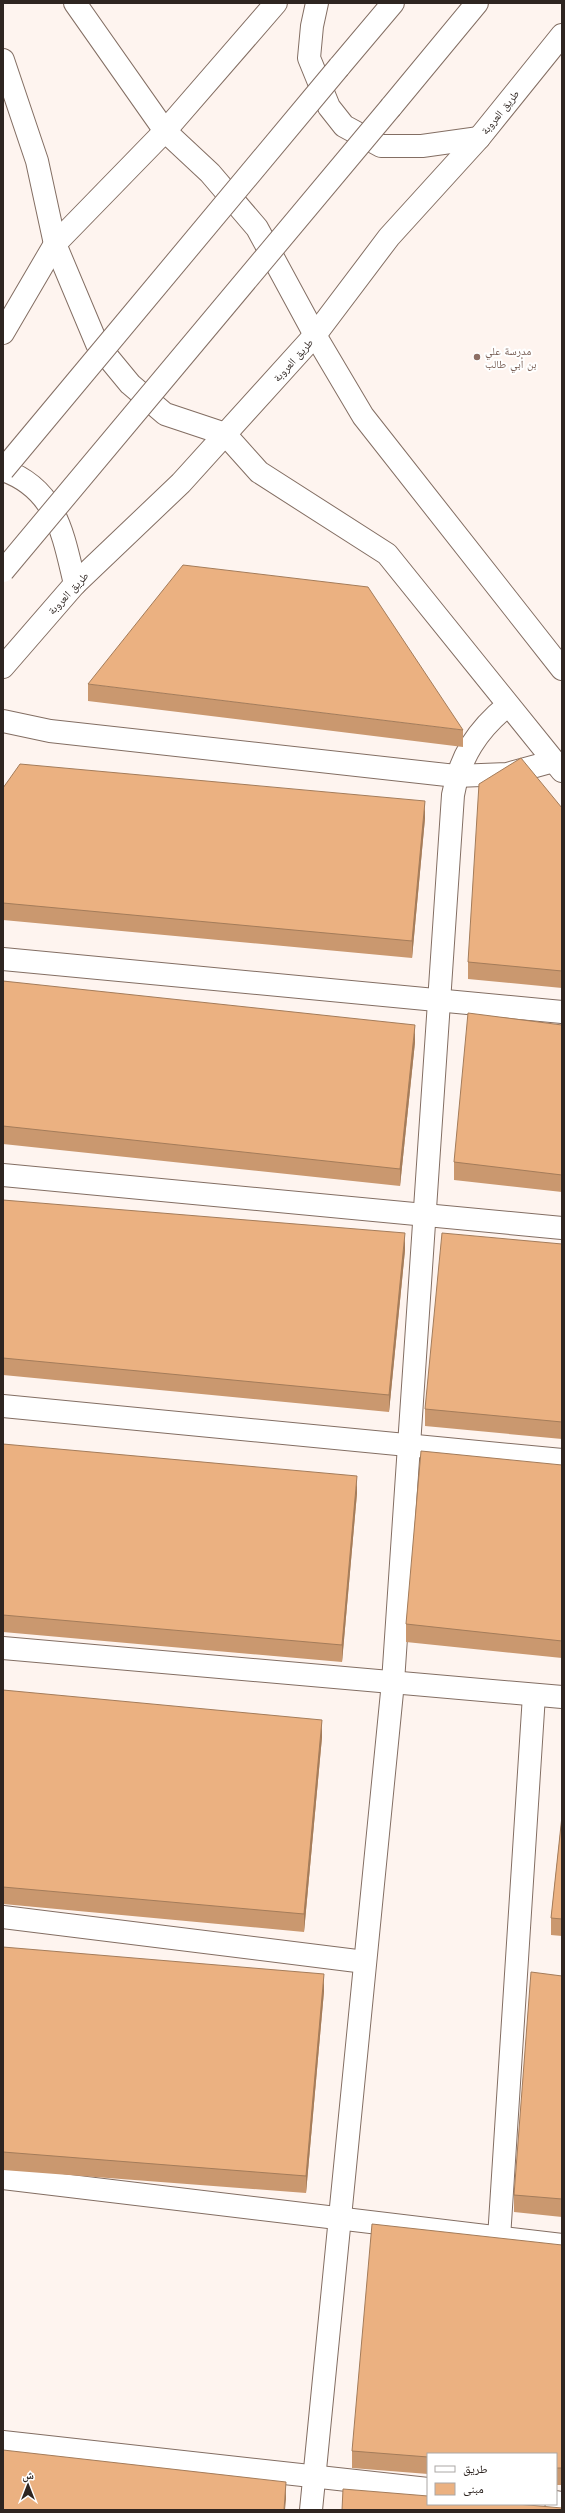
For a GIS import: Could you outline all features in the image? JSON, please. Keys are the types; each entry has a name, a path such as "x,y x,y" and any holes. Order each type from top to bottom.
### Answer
{"main road":[{"path":"75,3 165,131 210,173 257,228 315,335 363,416 562,669"},
{"path":"3,333 55,244 165,131 276,3"},
{"path":"317,3 312,26 310,58 329,107 344,126 381,146 422,146 479,138"},
{"path":"75,584 62,528 44,496 18,476 3,470 393,3"},
{"path":"3,571 477,3"},
{"name":"طريق العروبة","path":"3,667 75,584 181,483 315,335 389,237 479,138 562,35"},
{"path":"3,60 37,161 55,244 97,344 130,384 165,414 225,434 259,472 387,554 508,706 558,766"},
{"path":"311,2510 393,1682 452,803 456,776 464,755 476,736 491,719 508,706"},
{"path":"3,721 50,731 456,776 507,774 558,766"},
{"path":"3,959 562,1012"},
{"path":"3,1175 562,1228"},
{"path":"3,1406 562,1460"},
{"path":"3,1648 562,1697"},
{"path":"499,2238 534,1695"},
{"path":"3,1917 365,1962"},
{"path":"517,1977 540,1979"},
{"path":"3,2178 562,2245"},
{"path":"3,2442 314,2478 427,2489"}],"building":[{"path":"183,565 368,587 463,730 88,684"},
{"path":"521,758 562,808 562,971 468,962 479,784"},
{"path":"20,764 425,801 412,941 3,903 3,788"},
{"path":"3,981 415,1025 400,1169 3,1126"},
{"path":"468,1013 562,1025 562,1175 454,1162"},
{"path":"3,1200 405,1233 389,1395 3,1358"},
{"path":"442,1233 562,1244 562,1422 425,1409"},
{"path":"3,1444 357,1476 342,1645 3,1615"},
{"path":"421,1451 562,1465 562,1641 406,1624"},
{"path":"3,1690 322,1720 304,1914 3,1887"},
{"path":"562,1816 562,1919 551,1918"},
{"path":"3,1947 324,1974 306,2176 3,2152"},
{"path":"531,1972 562,1976 562,2199 514,2195"},
{"path":"372,2224 562,2245 562,2468 557,2468 557,2453 427,2453 427,2457 352,2451"},
{"path":"3,2450 286,2482 284,2510 3,2510"},
{"path":"343,2489 427,2496 427,2505 528,2505 562,2508 562,2510 342,2510"}],"place":[{"name":"مدرسة علي بن أبي طالب","path":"477,357"}]}
